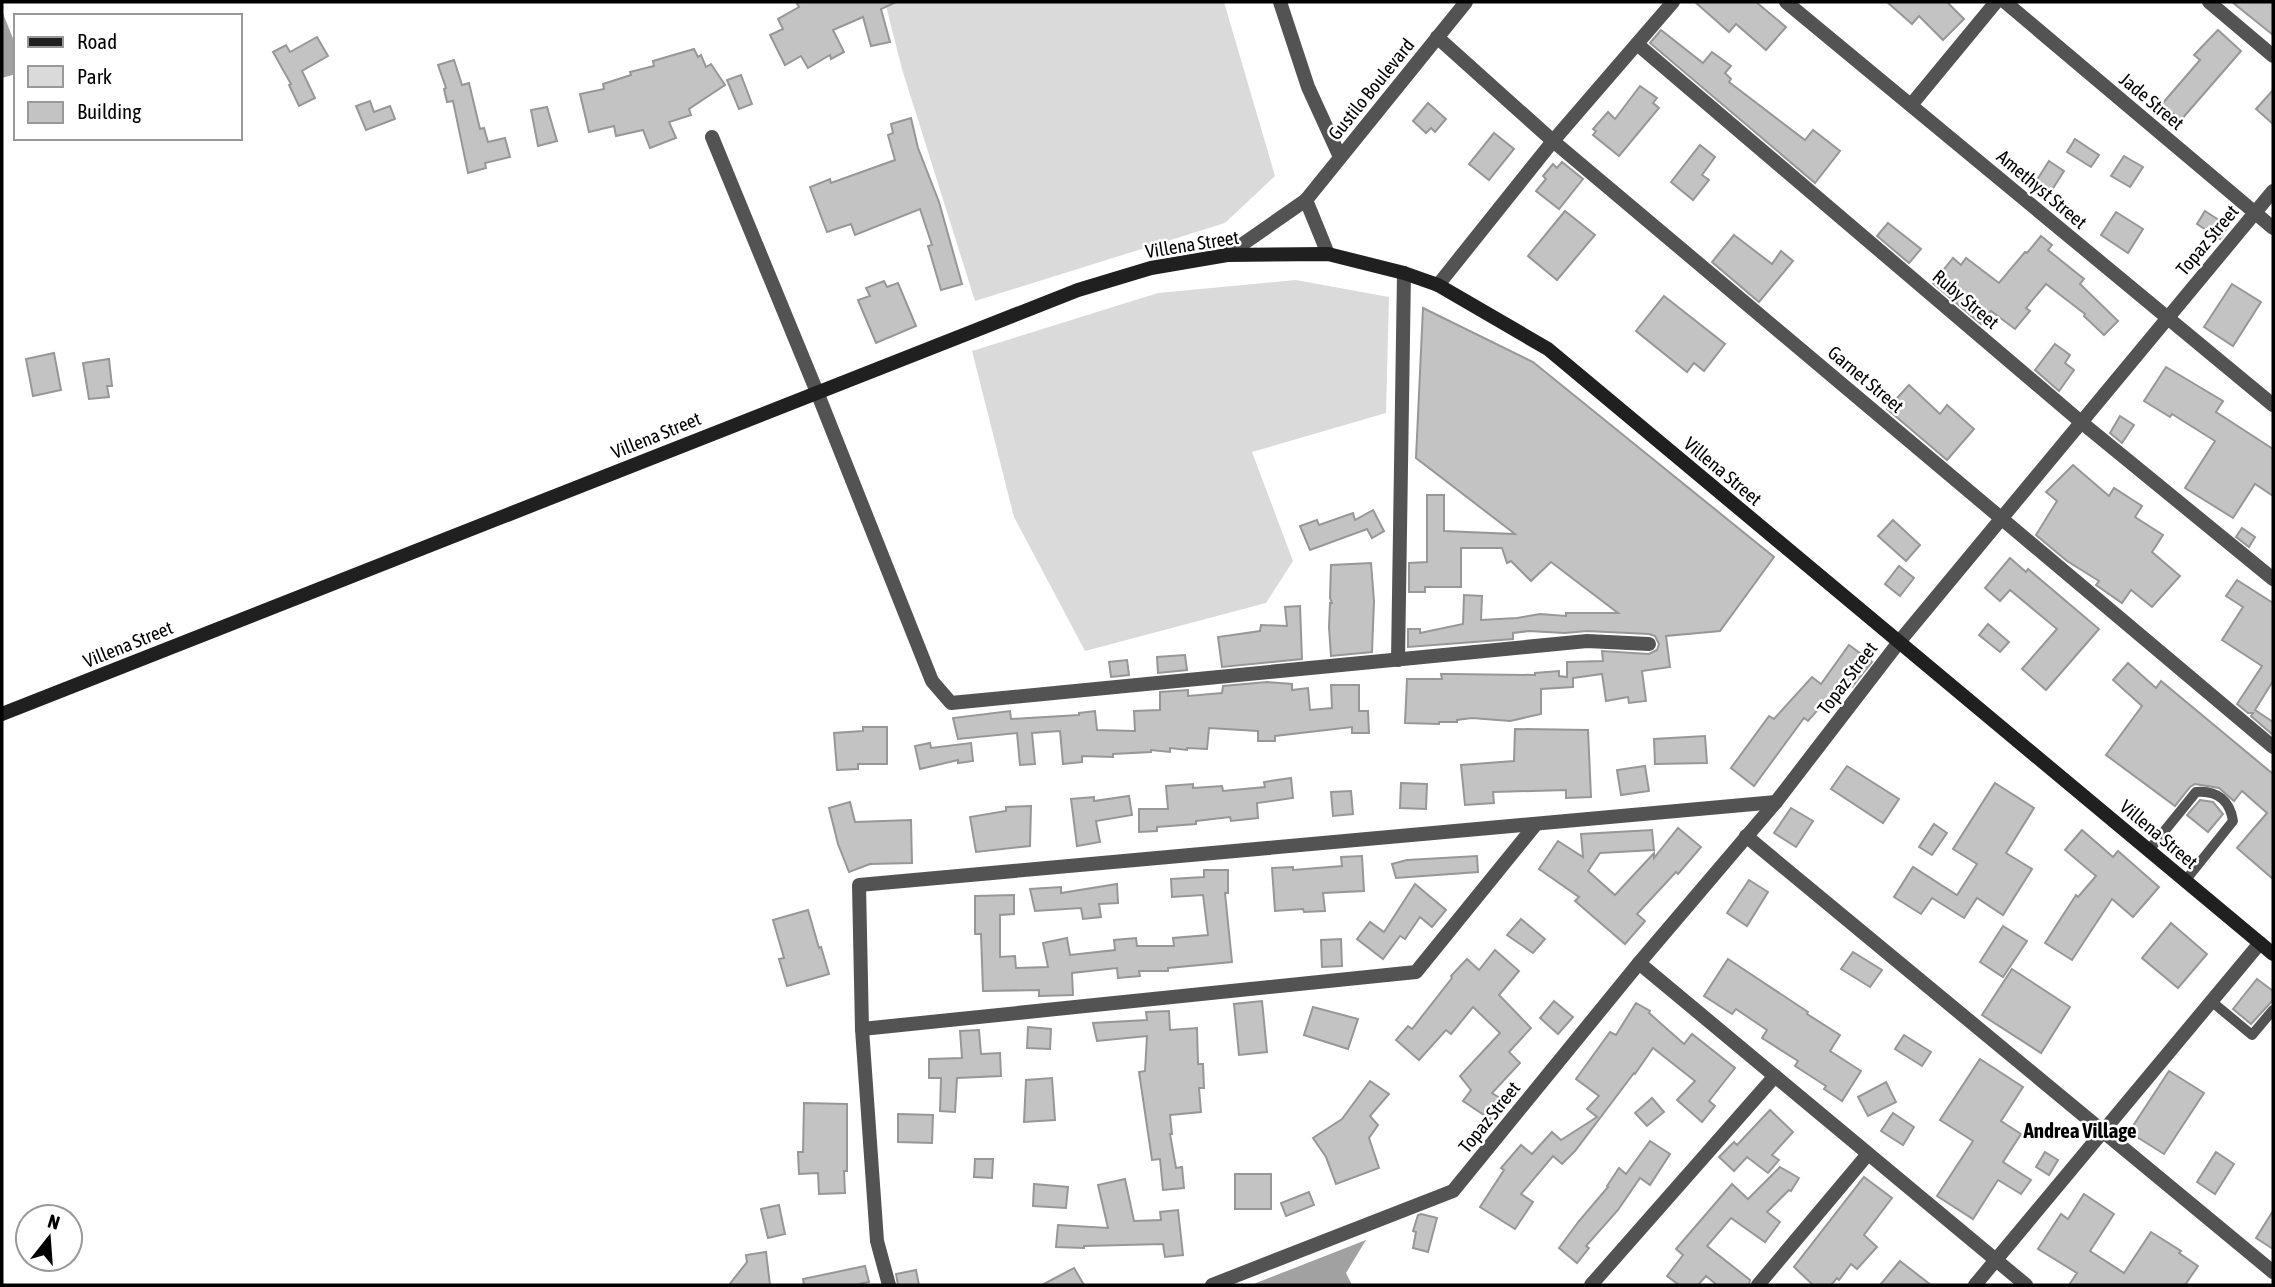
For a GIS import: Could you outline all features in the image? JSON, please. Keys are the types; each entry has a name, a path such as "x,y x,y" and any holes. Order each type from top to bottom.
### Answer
{"main road":[{"name":"Villena Street","path":"2,714 1078,289 1151,268 1227,255 1328,254 1404,273 1438,285 1548,349 2273,954"}],"street":[{"path":"1280,2 1308,87 1340,157"},
{"name":"Gustilo Boulevard","path":"1227,255 1306,200 1466,2"},
{"path":"1438,285 1553,141 1673,2"},
{"name":"Amethyst Street","path":"1786,2 2273,405"},
{"path":"1911,105 1996,2"},
{"name":"Jade Street","path":"2006,2 2273,228"},
{"path":"2211,3 2273,56"},
{"name":"Garnet Street","path":"1437,37 1553,141 2273,747"},
{"name":"Ruby Street","path":"1637,44 2081,422 2273,579"},
{"path":"712,137 932,681 951,703 1587,641 1648,644"},
{"name":"Topaz Street","path":"1212,1285 1453,1191 1639,963 1776,802 1899,642 2273,191"},
{"path":"1306,200 1328,254"},
{"path":"1398,660 1404,273"},
{"path":"889,1285 877,1241 862,1029 859,886 1776,802"},
{"path":"862,1029 1416,972 1536,824"},
{"path":"1746,836 2273,1272"},
{"path":"1975,1285 2260,943"},
{"path":"1639,963 2026,1285"},
{"path":"1591,1285 1775,1076"},
{"path":"1758,1285 1868,1154"}],"lane":[{"path":"2149,850 2196,792 2211,792 2224,799 2233,821 2185,881"},
{"path":"2211,1001 2252,1035 2273,1010"}],"green space":[{"path":"885,2 1224,2 1275,176 1225,223 975,301 902,69"},
{"path":"1296,280 1389,297 1386,413 1252,452 1293,561 1266,603 1085,651 1014,517 972,351 1158,293"}],"shaded area":[{"path":"2,11 14,41 14,75 2,78"},
{"path":"1366,1240 1346,1273 1352,1285 1251,1285"}],"building":[{"path":"796,2 896,2 881,9 890,42 871,46 863,17 833,30 844,52 831,59 830,55 808,68 801,56 785,65 770,35 783,29 778,19 799,7"},
{"path":"1695,2 1756,2 1786,27 1766,50 1736,24 1729,32"},
{"path":"1887,2 1947,2 1964,19 1943,40 1919,16 1912,24"},
{"path":"2232,2 2273,2 2273,35"},
{"path":"1661,30 1703,63 1712,52 1731,66 1725,73 1731,79 1729,82 1805,140 1813,130 1840,151 1815,183 1650,43"},
{"path":"2218,30 2241,51 2181,120 2162,104 2200,60 2194,55"},
{"path":"317,37 328,56 302,71 315,98 299,106 289,85 291,84 273,52 286,45 290,52"},
{"path":"694,49 698,57 701,55 706,67 711,64 725,85 689,109 691,115 669,122 676,138 650,148 643,130 616,136 614,126 589,132 580,94 604,89 603,84 631,75 630,72 654,66 653,61"},
{"path":"454,60 462,85 469,83 480,129 484,128 488,142 505,138 510,157 485,163 486,168 468,173 453,101 447,102 446,88 438,65"},
{"path":"741,75 752,104 739,109 727,80"},
{"path":"1640,86 1657,98 1653,103 1659,108 1619,156 1593,135 1596,131 1593,129 1608,112 1615,119"},
{"path":"2273,90 2273,124 2256,109"},
{"path":"370,101 374,112 390,106 395,119 366,130 356,106"},
{"path":"1428,103 1446,119 1435,132 1431,128 1426,133 1413,121"},
{"path":"547,107 557,141 538,146 531,110"},
{"path":"911,118 918,148 939,202 962,284 941,290 928,246 932,245 920,209 855,235 851,224 827,232 810,187 830,179 831,183 895,160 888,135 893,133 891,124"},
{"path":"1494,133 1514,149 1489,180 1469,164"},
{"path":"2075,139 2099,155 2091,167 2067,152"},
{"path":"1700,145 1715,157 1702,175 1709,180 1693,200 1671,182"},
{"path":"2124,156 2143,167 2130,187 2111,176"},
{"path":"2049,161 2064,171 2050,193 2035,183"},
{"path":"1562,162 1583,179 1559,209 1536,191 1553,164 1557,168"},
{"path":"1565,211 1595,235 1557,280 1528,256"},
{"path":"2205,211 2228,226 2220,239 2197,224"},
{"path":"2116,212 2143,229 2128,253 2101,235"},
{"path":"1888,223 1921,249 1909,263 1877,236"},
{"path":"1734,235 1772,264 1781,251 1793,261 1759,302 1712,262"},
{"path":"2041,236 2052,245 2048,250 2084,279 2080,284 2118,321 2104,335 2085,314 2046,284 2026,308 2030,311 2015,329 1991,311 1981,324 1933,283 1953,258 1961,265 1966,258 1999,283"},
{"path":"884,281 887,287 898,283 916,326 876,343 858,300 870,296 866,288"},
{"path":"2232,284 2261,302 2233,346 2204,327"},
{"path":"1664,296 1725,344 1704,371 1694,363 1687,372 1636,331"},
{"path":"1423,308 1533,362 1774,557 1720,631 1666,636 1670,667 1642,671 1646,701 1629,703 1628,697 1606,701 1602,674 1573,678 1573,687 1541,689 1541,714 1510,721 1472,718 1439,724 1405,723 1407,679 1442,679 1441,674 1535,675 1559,671 1559,676 1567,677 1567,662 1603,661 1602,651 1649,654 1657,650 1659,644 1655,636 1649,634 1529,631 1513,633 1513,639 1408,647 1408,629 1420,629 1420,633 1463,624 1464,595 1482,596 1481,620 1540,614 1566,616 1566,613 1618,613 1551,562 1531,581 1511,561 1507,563 1502,548 1461,548 1461,587 1425,587 1425,592 1409,592 1409,563 1427,562 1427,495 1444,495 1444,531 1515,534 1416,458"},
{"path":"2055,344 2070,355 2065,363 2074,370 2059,391 2035,370"},
{"path":"54,353 61,390 33,396 26,359"},
{"path":"109,359 112,386 107,386 109,397 89,399 83,363"},
{"path":"2166,367 2223,401 2216,412 2273,449 2273,496 2255,484 2233,518 2185,488 2215,441 2172,414 2170,417 2144,401"},
{"path":"1909,385 1940,414 1947,405 1974,429 1947,460 1887,409"},
{"path":"2120,416 2134,425 2122,443 2110,433"},
{"path":"2073,465 2109,496 2114,488 2142,506 2135,517 2163,535 2152,552 2180,576 2152,607 2131,590 2122,603 2096,585 2099,581 2067,561 2036,535 2057,501 2046,492"},
{"path":"1373,510 1384,531 1372,538 1367,529 1310,550 1300,526 1317,520 1319,525 1353,513 1355,520"},
{"path":"1893,520 1920,545 1906,561 1878,536"},
{"path":"2242,528 2255,537 2249,547 2236,537"},
{"path":"2010,558 2026,572 2028,569 2099,629 2046,690 2022,669 2057,629 2010,590 2000,601 1985,588"},
{"path":"1371,563 1374,601 1372,652 1331,656 1331,565"},
{"path":"1899,566 1914,578 1900,596 1885,584"},
{"path":"2237,580 2273,603 2273,681 2255,710 2273,722 2273,735 2251,716 2253,713 2248,713 2237,704 2262,666 2222,640 2243,607 2226,596"},
{"path":"1300,606 1302,659 1222,667 1218,637 1260,631 1261,625 1287,626 1285,607"},
{"path":"1988,624 2009,642 2000,652 1979,635"},
{"path":"1849,645 1872,662 1852,687 1843,681 1808,721 1804,718 1754,786 1731,768 1769,716 1774,719 1812,677 1821,684"},
{"path":"1185,655 1187,670 1158,673 1157,657"},
{"path":"1127,660 1129,675 1111,677 1109,662"},
{"path":"2128,663 2156,688 2161,681 2273,774 2273,879 2237,848 2267,813 2242,791 2234,801 2219,788 2195,784 2175,806 2106,755 2142,706 2113,680"},
{"path":"1267,682 1292,684 1292,690 1308,688 1310,710 1332,708 1331,685 1359,685 1359,711 1368,711 1369,733 1352,733 1352,727 1275,736 1275,741 1258,741 1258,731 1209,728 1207,749 1170,748 1170,752 1151,750 1113,754 1113,757 1082,756 1082,762 1063,764 1060,731 1032,733 1035,764 1020,765 1017,733 958,739 953,718 1010,711 1011,719 1079,715 1095,711 1097,730 1135,731 1134,711 1160,710 1160,692 1188,690 1188,696 1222,693 1223,686"},
{"path":"863,727 887,727 887,764 858,764 858,769 837,770 834,733 863,731"},
{"path":"1515,729 1588,730 1591,797 1566,798 1566,790 1493,792 1494,803 1465,805 1461,765 1514,761"},
{"path":"1705,736 1707,763 1655,764 1654,739"},
{"path":"930,743 931,748 971,743 973,761 958,763 958,760 920,769 915,746"},
{"path":"1645,766 1649,791 1621,795 1617,770"},
{"path":"1847,766 1899,799 1883,823 1831,789"},
{"path":"1291,778 1293,798 1257,803 1258,818 1231,821 1230,817 1196,821 1196,824 1157,827 1157,831 1139,832 1139,809 1168,809 1166,786 1222,786 1223,791 1265,787 1264,782"},
{"path":"1401,783 1427,784 1426,809 1400,808"},
{"path":"1995,783 2034,808 2006,853 2032,869 2003,915 1977,898 1964,918 1932,898 1921,914 1894,897 1913,867 1957,895 1977,864 1953,849"},
{"path":"1351,791 1353,814 1333,816 1331,792"},
{"path":"1129,796 1132,815 1096,821 1100,842 1077,846 1071,799 1094,797 1094,801"},
{"path":"2200,800 2213,802 2223,814 2208,832 2187,815"},
{"path":"850,802 855,822 911,820 912,863 870,864 849,872 838,844 829,808"},
{"path":"1031,806 1030,846 976,852 970,817 1006,811 1006,807"},
{"path":"1791,808 1813,821 1796,847 1774,833"},
{"path":"1934,824 1947,833 1932,855 1919,847"},
{"path":"1678,828 1701,847 1637,914 1645,921 1625,944 1575,901 1579,897 1539,869 1558,841 1583,857 1581,834 1652,830 1654,850 1600,853 1588,871 1615,895 1654,853 1654,858"},
{"path":"2082,830 2113,857 2118,851 2159,887 2133,917 2112,899 2072,960 2045,943 2076,895 2078,897 2096,876 2065,850"},
{"path":"1362,856 1364,891 1323,893 1325,911 1275,911 1272,868 1293,867 1293,870 1342,866 1341,857"},
{"path":"1477,856 1478,872 1396,878 1392,864 1407,860"},
{"path":"1204,870 1228,870 1228,893 1225,893 1232,962 1168,968 1168,971 1139,971 1140,976 1118,978 1117,968 1072,973 1073,995 1039,996 1039,990 983,991 981,934 975,934 975,896 1014,895 1014,914 1000,915 1000,957 1015,956 1016,968 1048,967 1043,943 1067,938 1070,955 1115,950 1114,940 1136,938 1137,946 1174,946 1173,938 1208,935 1203,895 1172,897 1171,879 1204,877"},
{"path":"1749,880 1768,892 1747,926 1727,913"},
{"path":"1117,884 1118,903 1099,904 1101,917 1083,919 1081,908 1035,911 1030,889 1061,887 1061,893"},
{"path":"1415,884 1446,910 1432,927 1420,917 1405,939 1400,936 1383,959 1357,939 1370,922 1384,932"},
{"path":"808,910 829,974 787,986 779,959 784,958 773,920"},
{"path":"1521,919 1545,939 1533,953 1507,935"},
{"path":"2171,923 2207,954 2178,988 2142,958"},
{"path":"2003,926 2027,941 2003,977 1980,962"},
{"path":"1341,939 1342,966 1322,967 1321,940"},
{"path":"1495,950 1519,971 1499,995 1531,1028 1509,1052 1520,1063 1492,1093 1503,1100 1490,1119 1463,1101 1471,1090 1460,1076 1500,1033 1473,1007 1451,1034 1446,1030 1419,1060 1396,1040 1408,1026 1412,1029 1467,959 1479,970"},
{"path":"1853,952 1882,970 1870,987 1841,969"},
{"path":"1728,959 1840,1035 1830,1051 1861,1071 1842,1101 1824,1089 1826,1086 1795,1066 1798,1061 1762,1038 1767,1030 1736,1009 1732,1014 1704,996"},
{"path":"2012,969 2070,1007 2041,1053 1982,1015"},
{"path":"2257,979 2273,991 2273,1000 2251,1024 2233,1009"},
{"path":"1262,1001 1267,1052 1239,1055 1234,1004"},
{"path":"1554,1001 1573,1017 1558,1034 1540,1018"},
{"path":"1636,1003 1650,1011 1649,1013 1684,1044 1692,1034 1735,1068 1709,1101 1715,1106 1702,1122 1677,1100 1695,1081 1653,1048 1575,1151 1562,1164 1553,1156 1521,1194 1533,1202 1515,1229 1480,1207 1504,1170 1501,1168 1521,1145 1532,1154 1552,1132 1561,1140 1597,1117 1587,1109 1599,1096 1576,1079 1610,1032 1616,1035"},
{"path":"1313,1007 1358,1019 1348,1049 1304,1035"},
{"path":"1169,1011 1170,1030 1197,1028 1198,1064 1203,1064 1204,1088 1199,1088 1201,1112 1170,1115 1170,1134 1176,1168 1182,1167 1184,1188 1163,1190 1160,1159 1152,1160 1139,1072 1145,1071 1147,1036 1097,1041 1093,1023 1147,1020 1146,1012"},
{"path":"1028,1027 1051,1029 1050,1049 1027,1048"},
{"path":"979,1030 981,1054 1000,1053 1001,1076 957,1078 955,1112 940,1111 941,1078 929,1078 929,1059 962,1058 960,1031"},
{"path":"1904,1035 1931,1052 1922,1066 1895,1049"},
{"path":"1980,1059 2023,1087 2001,1121 2021,1134 2003,1162 2031,1180 2021,1194 1998,1180 1973,1219 1937,1196 1973,1141 1940,1120"},
{"path":"2169,1071 2204,1093 2164,1154 2129,1132"},
{"path":"1052,1078 1055,1120 1024,1122 1026,1080"},
{"path":"1370,1081 1389,1094 1370,1116 1378,1125 1369,1138 1379,1168 1336,1184 1326,1157 1313,1138 1342,1119"},
{"path":"1886,1082 1896,1102 1868,1116 1858,1097"},
{"path":"1652,1098 1664,1112 1647,1126 1635,1113"},
{"path":"804,1103 847,1104 845,1193 819,1194 818,1173 799,1174 798,1152 803,1152"},
{"path":"1770,1110 1793,1132 1772,1155 1779,1160 1768,1173 1747,1157 1734,1171 1719,1157 1734,1142 1737,1145"},
{"path":"1893,1113 1914,1127 1903,1145 1881,1131"},
{"path":"898,1114 933,1115 932,1143 898,1142"},
{"path":"1650,1141 1670,1154 1650,1185 1640,1178 1618,1210 1586,1246 1589,1248 1577,1263 1559,1248 1608,1187 1619,1168 1626,1174"},
{"path":"2045,1152 2058,1160 2049,1175 2036,1167"},
{"path":"2216,1152 2234,1164 2215,1194 2197,1182"},
{"path":"975,1159 993,1159 992,1178 974,1177"},
{"path":"1780,1167 1799,1178 1791,1191 1767,1212 1780,1222 1765,1242 1731,1218 1707,1246 1750,1280 1749,1285 1717,1285 1706,1276 1698,1285 1679,1285 1667,1276 1683,1255 1676,1249 1732,1184 1748,1199"},
{"path":"1235,1174 1271,1174 1271,1209 1235,1209"},
{"path":"1864,1177 1892,1198 1864,1235 1877,1247 1857,1269 1851,1264 1839,1280 1837,1278 1831,1285 1813,1285 1794,1267"},
{"path":"1125,1179 1134,1221 1161,1220 1160,1212 1178,1210 1183,1255 1165,1257 1163,1244 1056,1247 1058,1225 1108,1228 1098,1185"},
{"path":"1034,1184 1068,1187 1066,1208 1033,1206"},
{"path":"1309,1192 1314,1205 1286,1216 1281,1203"},
{"path":"2084,1194 2114,1214 2090,1251 2124,1273 2151,1232 2181,1251 2179,1253 2198,1266 2185,1285 2069,1285 2077,1273 2038,1249 2061,1214 2068,1219"},
{"path":"779,1205 785,1234 768,1238 761,1209"},
{"path":"2273,1211 2273,1249 2256,1238"},
{"path":"1418,1215 1437,1218 1428,1252 1413,1248 1416,1232 1413,1231"},
{"path":"766,1252 770,1285 729,1285 747,1262 746,1255"},
{"path":"1900,1261 1931,1285 1880,1285"},
{"path":"865,1266 869,1282 854,1285 804,1285 803,1279"},
{"path":"1074,1268 1084,1285 1042,1285"},
{"path":"916,1270 919,1285 898,1285 896,1274"}],"district":[{"name":"Andrea Village","path":"2080,1131"}]}
